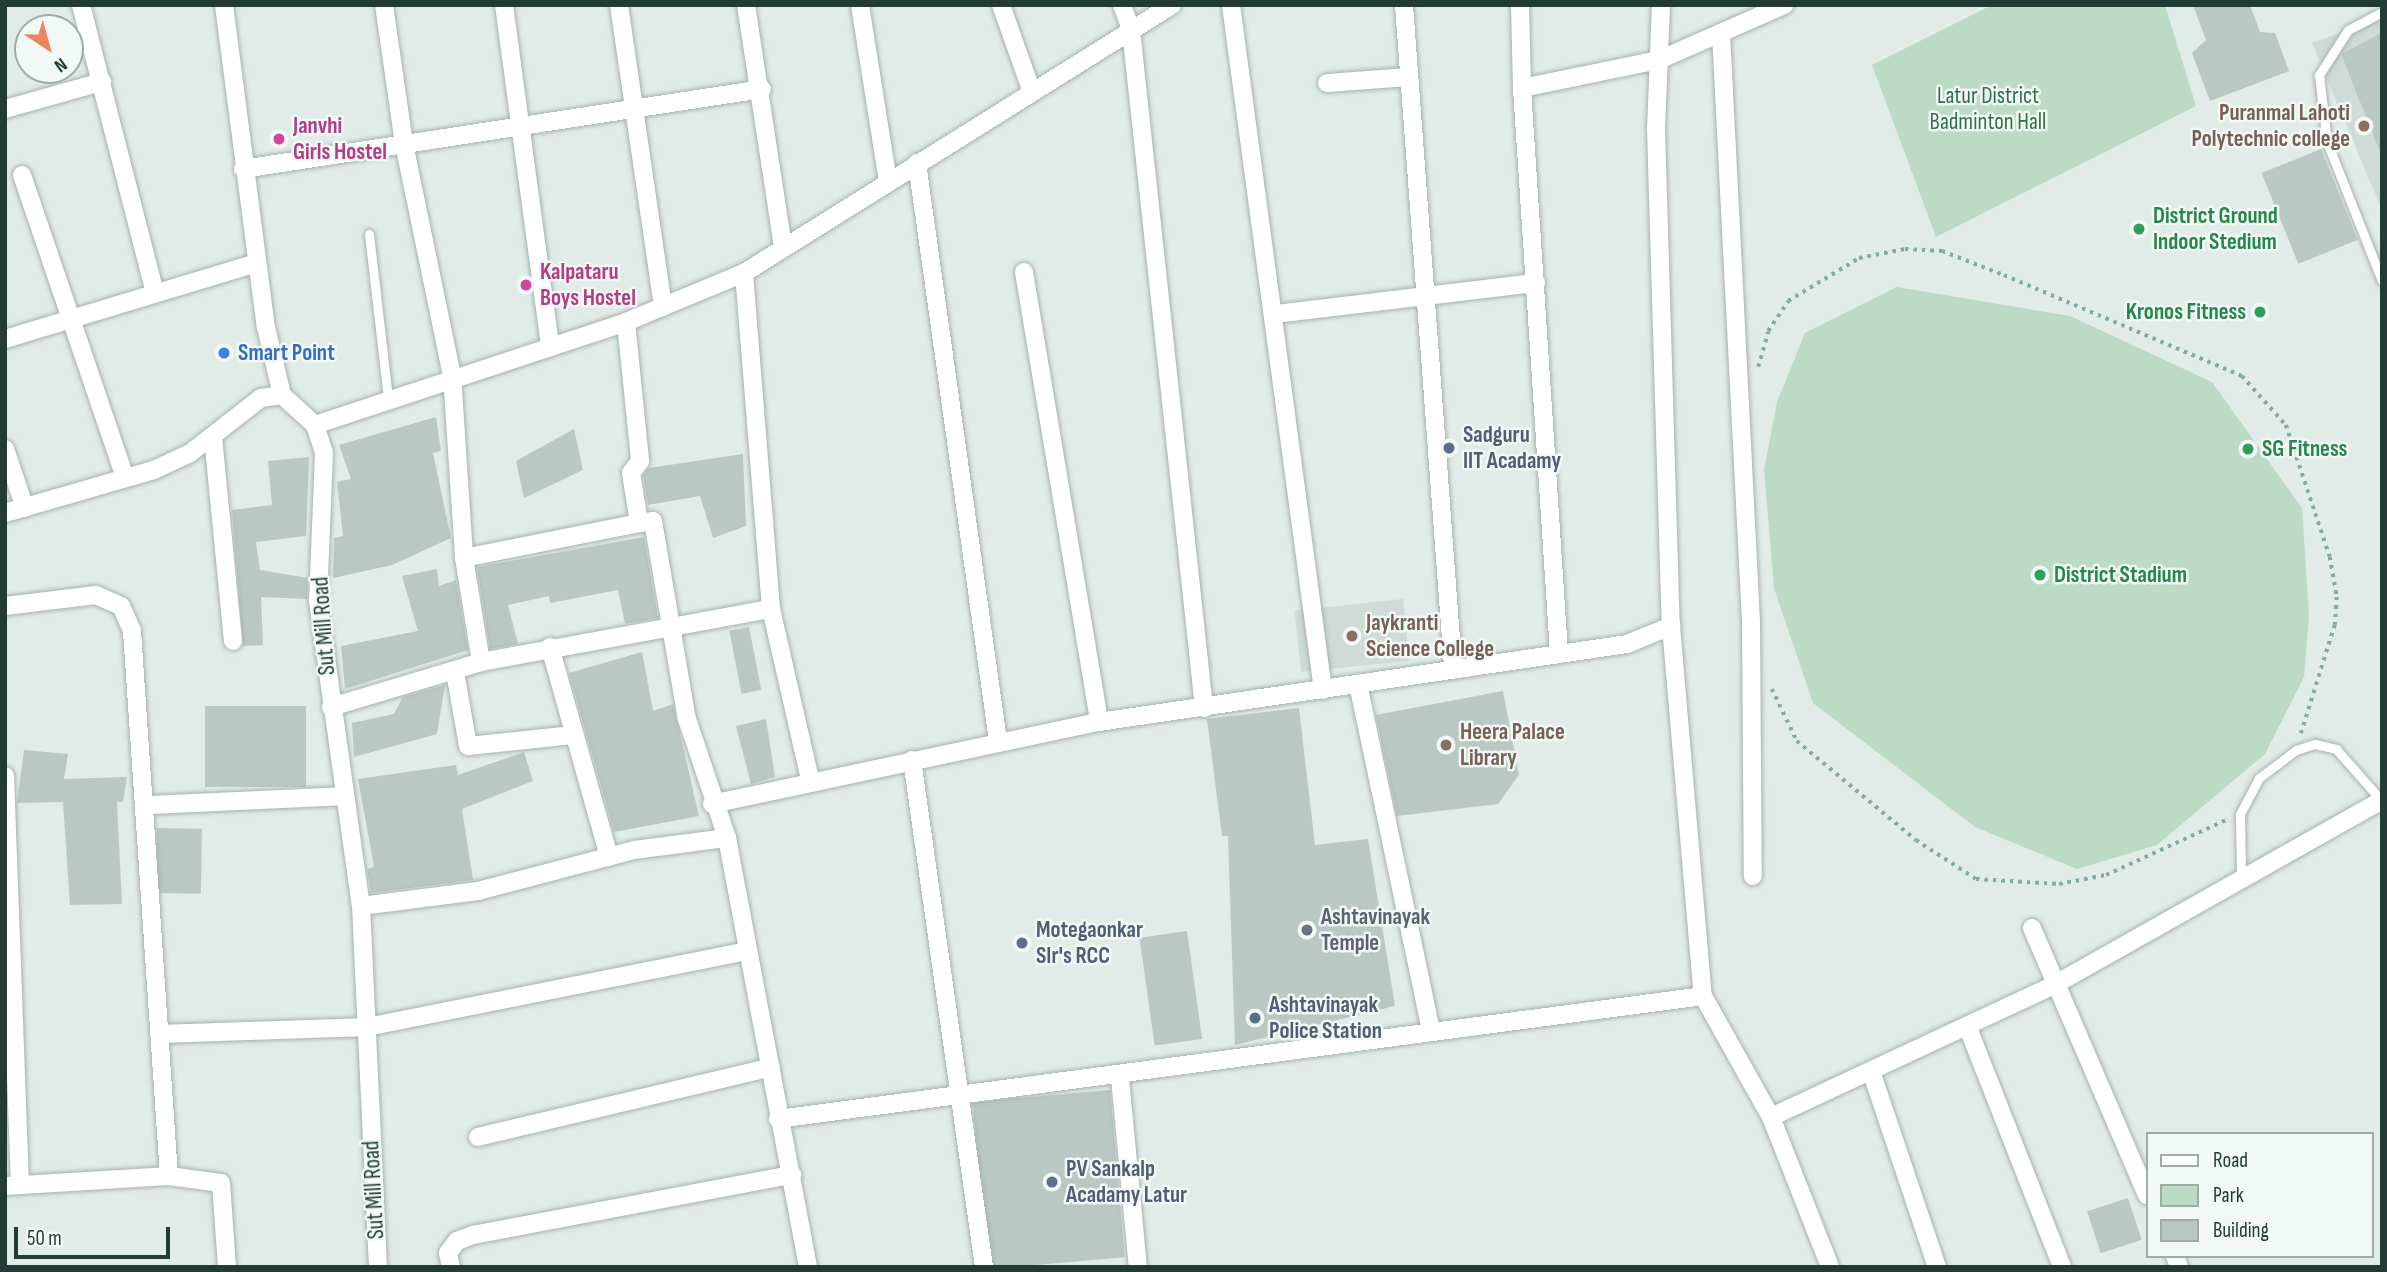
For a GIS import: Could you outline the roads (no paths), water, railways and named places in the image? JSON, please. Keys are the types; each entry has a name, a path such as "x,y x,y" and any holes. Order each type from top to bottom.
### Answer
{"street":[{"path":"81,5 155,293"},
{"path":"224,5 257,264 282,395 315,425 452,375 626,322 744,273 1171,5"},
{"path":"384,5 404,144 452,375 464,558 481,662"},
{"path":"504,5 550,347"},
{"path":"619,5 637,108 663,307"},
{"path":"746,5 762,89 783,248"},
{"path":"860,5 888,181"},
{"path":"1002,5 1032,92"},
{"path":"1122,5 1130,30 1204,708"},
{"path":"1231,5 1275,314 1323,690"},
{"path":"1404,5 1453,666"},
{"path":"1520,5 1522,88 1559,653"},
{"path":"1661,5 1656,129 1671,626 1703,996 1771,1117 1830,1267"},
{"path":"1522,88 1659,60 1784,5"},
{"path":"1721,33 1751,621 1753,876"},
{"path":"1327,82 1409,77"},
{"path":"5,109 102,82"},
{"path":"243,169 762,89"},
{"path":"917,163 998,741"},
{"path":"22,175 73,316 125,478"},
{"path":"5,339 73,316 257,264"},
{"path":"1024,272 1099,722"},
{"path":"744,273 771,609 810,779"},
{"path":"1275,314 1536,283"},
{"path":"626,322 640,461 631,473 639,523"},
{"path":"5,513 125,478 190,454 245,407 282,395"},
{"name":"Sut Mill Road","path":"315,425 324,453 318,601 361,906 378,1267"},
{"path":"213,437 233,641"},
{"path":"5,449 25,508"},
{"path":"464,558 653,521 674,626 687,719 712,804 727,838 744,952 771,1067 778,1119 792,1175 808,1267"},
{"path":"5,606 96,595 121,606 132,631 148,805 169,1176"},
{"path":"331,707 455,672 481,662 550,647 771,609"},
{"path":"712,804 810,779 1099,722 1323,690 1453,666 1627,644 1671,626"},
{"path":"550,647 610,857"},
{"path":"455,672 468,746 573,735"},
{"path":"1358,684 1431,1031"},
{"path":"912,760 984,1267"},
{"path":"5,776 13,1185 169,1176 210,1178 224,1187 227,1267"},
{"path":"148,805 344,796"},
{"path":"1771,1117 1968,1028 2054,985 2241,876 2382,800"},
{"path":"361,906 478,891 610,857 727,838"},
{"path":"2032,928 2054,985 2146,1193"},
{"path":"160,1034 367,1027 744,952"},
{"path":"778,1119 1120,1077 1431,1031 1703,996"},
{"path":"1968,1028 2062,1267"},
{"path":"478,1137 771,1067"},
{"path":"1871,1071 1937,1267"},
{"path":"1120,1077 1138,1267"},
{"path":"451,1267 448,1253 473,1235 792,1175"}],"lane":[{"path":"2382,12 2348,30 2319,75 2327,142 2382,281"},
{"path":"369,234 388,398"},
{"path":"2241,876 2240,814 2259,778 2296,750 2315,744 2336,749 2382,800"}],"place":[{"name":"Puranmal Lahoti Polytechnic college","path":"2364,126"},
{"name":"Janvhi Girls Hostel","path":"279,139"},
{"name":"District Ground Indoor Stedium","path":"2139,229"},
{"name":"Kalpataru Boys Hostel","path":"526,285"},
{"name":"Kronos Fitness","path":"2260,312"},
{"name":"Smart Point","path":"224,353"},
{"name":"Sadguru IIT Acadamy","path":"1449,448"},
{"name":"SG Fitness","path":"2248,449"},
{"name":"District Stadium","path":"2040,575"},
{"name":"Jaykranti Science College","path":"1352,636"},
{"name":"Heera Palace Library","path":"1446,745"},
{"name":"Ashtavinayak Temple","path":"1307,930"},
{"name":"Motegaonkar SIr's RCC","path":"1022,943"},
{"name":"Ashtavinayak Police Station","path":"1255,1018"},
{"name":"PV Sankalp Acadamy Latur","path":"1052,1182"}],"park label":[{"name":"Latur District Badminton Hall","path":"1988,109"}]}
